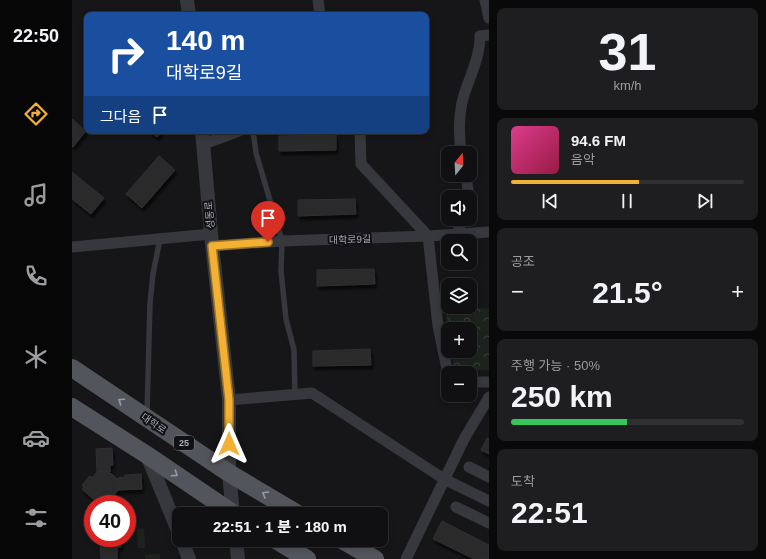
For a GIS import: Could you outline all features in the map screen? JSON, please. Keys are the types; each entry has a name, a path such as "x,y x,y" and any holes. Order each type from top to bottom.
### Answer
{"main road":[{"name":"대학로","path":"72,368 229,473 286,507"},
{"path":"72,407 147,455 223,507"},
{"path":"287,547 307,559"},
{"path":"354,547 375,559"}],"street":[{"path":"188,0 189,12"},
{"path":"318,0 320,12"},
{"path":"485,0 489,18"},
{"path":"461,146 459,118 464,96 480,46 480,36 489,35"},
{"path":"203,138 224,134"},
{"path":"360,134 362,164 428,236 438,326 446,366"},
{"name":"성동로","path":"203,138 211,240 229,400 229,473 232,507"},
{"path":"457,234 460,226"},
{"name":"대학로9길","path":"457,234 489,232"},
{"name":"대학로9길","path":"72,247 160,239 282,241 441,235"},
{"path":"477,382 489,382"},
{"path":"229,400 312,393 444,479 489,501"},
{"path":"406,559 464,439 489,397"},
{"path":"147,455 158,493 172,520"},
{"path":"469,467 489,477"},
{"path":"456,507 489,523"},
{"path":"185,547 189,559"},
{"path":"237,547 238,559"}],"lane":[{"path":"253,134 256,153 282,241 281,271 286,318 294,350 295,395"},
{"path":"147,418 150,303 153,274 160,239"}],"green space":[{"path":"477,309 489,309 489,370 477,370 477,366 453,366 452,358 477,358 477,322 447,322 446,314 477,314"},
{"path":"144,528 145,548 138,548 137,529"},
{"path":"160,554 160,559 145,559 145,555"}],"building":[{"path":"72,119 84,129 84,133 73,147"},
{"path":"336,135 336,150 279,151 279,136"},
{"path":"159,156 175,170 142,208 126,194"},
{"path":"72,172 104,198 91,214 72,199"},
{"path":"355,199 356,214 298,216 298,200"},
{"path":"374,269 375,284 317,286 317,270"},
{"path":"370,349 371,365 313,366 313,351"},
{"path":"487,438 489,439 489,454 481,450"},
{"path":"112,448 113,465 110,465 110,472 97,472 96,449"},
{"path":"97,472 108,472 113,475 96,495 89,495 82,489 84,487 82,485 90,476 92,478"},
{"path":"141,474 142,489 118,490 118,478 125,477 125,475"},
{"path":"113,475 118,480 118,490 114,495 96,495"},
{"path":"442,521 489,545 489,559 474,559 433,539"},
{"path":"100,547 117,547 117,559 101,559"}],"route":[{"path":"229,444 229,400 212,246 268,242"}]}
